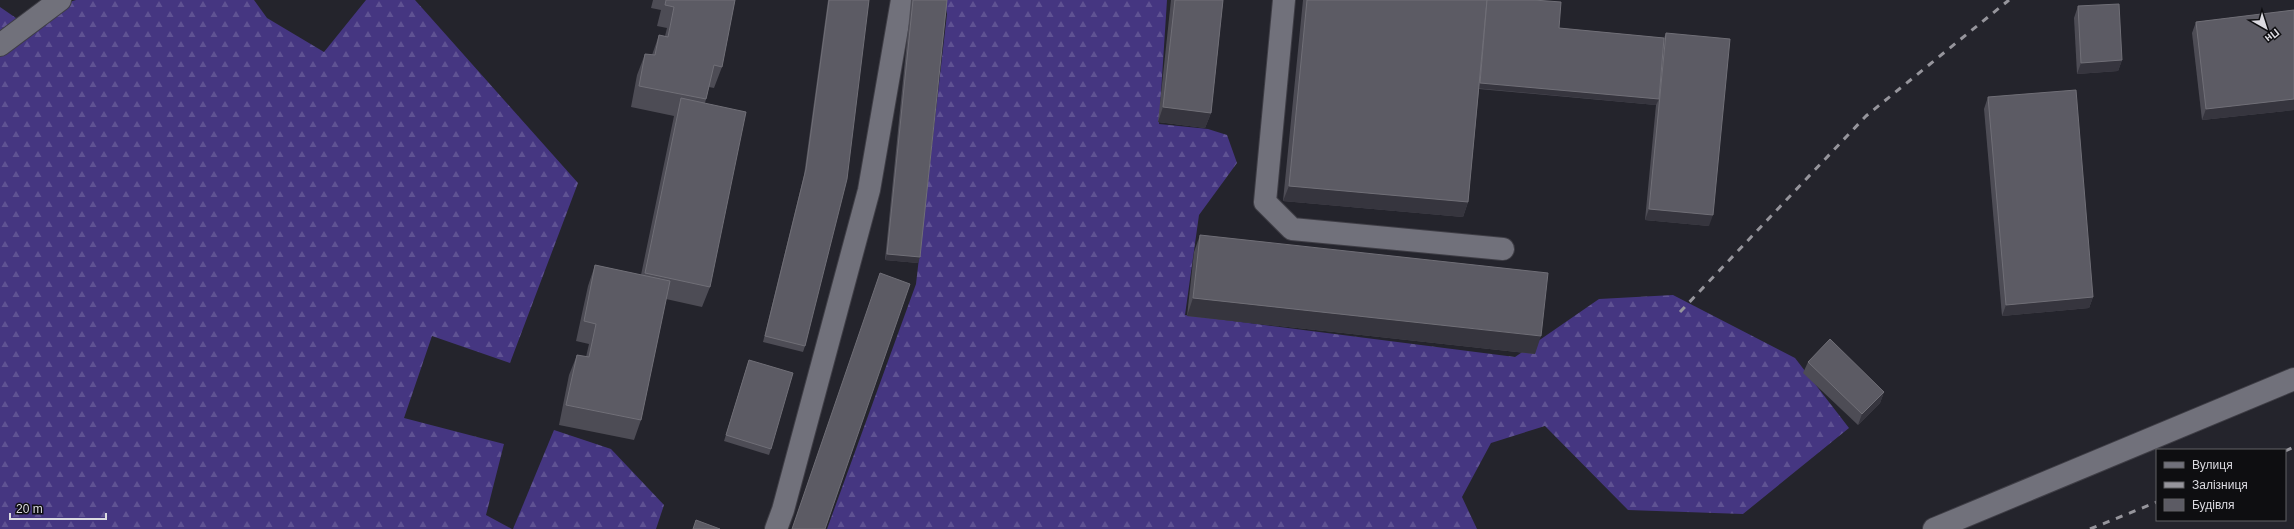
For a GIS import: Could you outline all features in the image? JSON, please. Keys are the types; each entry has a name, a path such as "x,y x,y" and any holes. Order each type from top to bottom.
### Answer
{"street":[{"path":"0,45 60,0"},
{"path":"776,529 783,510 869,190 902,0"},
{"path":"1284,0 1265,202 1292,229 1503,249"},
{"path":"1934,529 2294,379"}],"green space":[{"path":"76,0 254,0 267,18 324,52 366,0 415,0 578,183 510,363 432,336 404,418 504,444 486,515 512,529 0,529 0,7 16,18"},
{"path":"944,0 1167,0 1159,124 1208,129 1227,135 1237,163 1199,215 1185,315 1515,357 1599,299 1673,295 1795,358 1849,428 1743,514 1628,510 1545,426 1491,443 1462,497 1477,529 827,529 916,284 947,14"},
{"path":"554,430 611,449 664,505 656,529 513,529"}],"building":[{"path":"666,0 735,0 722,67 714,65 706,99 639,86 645,54 655,55 659,35 668,37 674,7 665,5"},
{"path":"829,0 869,0 847,179 805,346 765,336 806,169"},
{"path":"913,0 947,0 920,257 887,254"},
{"path":"1175,0 1223,0 1211,113 1163,107"},
{"path":"1307,0 1487,0 1468,202 1289,186"},
{"path":"1487,0 1534,0 1561,2 1559,28 1664,38 1659,99 1480,83"},
{"path":"2119,4 2122,60 2081,63 2078,6"},
{"path":"2294,10 2294,99 2206,109 2196,22"},
{"path":"1666,33 1730,39 1713,215 1649,209"},
{"path":"2076,90 2093,297 2006,305 1988,97"},
{"path":"681,98 746,112 710,287 645,273"},
{"path":"1200,235 1548,273 1541,336 1193,298"},
{"path":"595,265 670,281 641,420 566,405 577,355 589,357 596,324 584,321"},
{"path":"880,273 910,284 825,529 792,529"},
{"path":"1830,339 1884,392 1862,414 1808,362"},
{"path":"749,360 793,373 771,449 726,435"},
{"path":"696,520 720,529 693,529"}],"railway":[{"path":"1680,312 1866,116 2009,0"},
{"path":"2286,451 2294,447"},
{"path":"2090,529 2156,502"}]}
